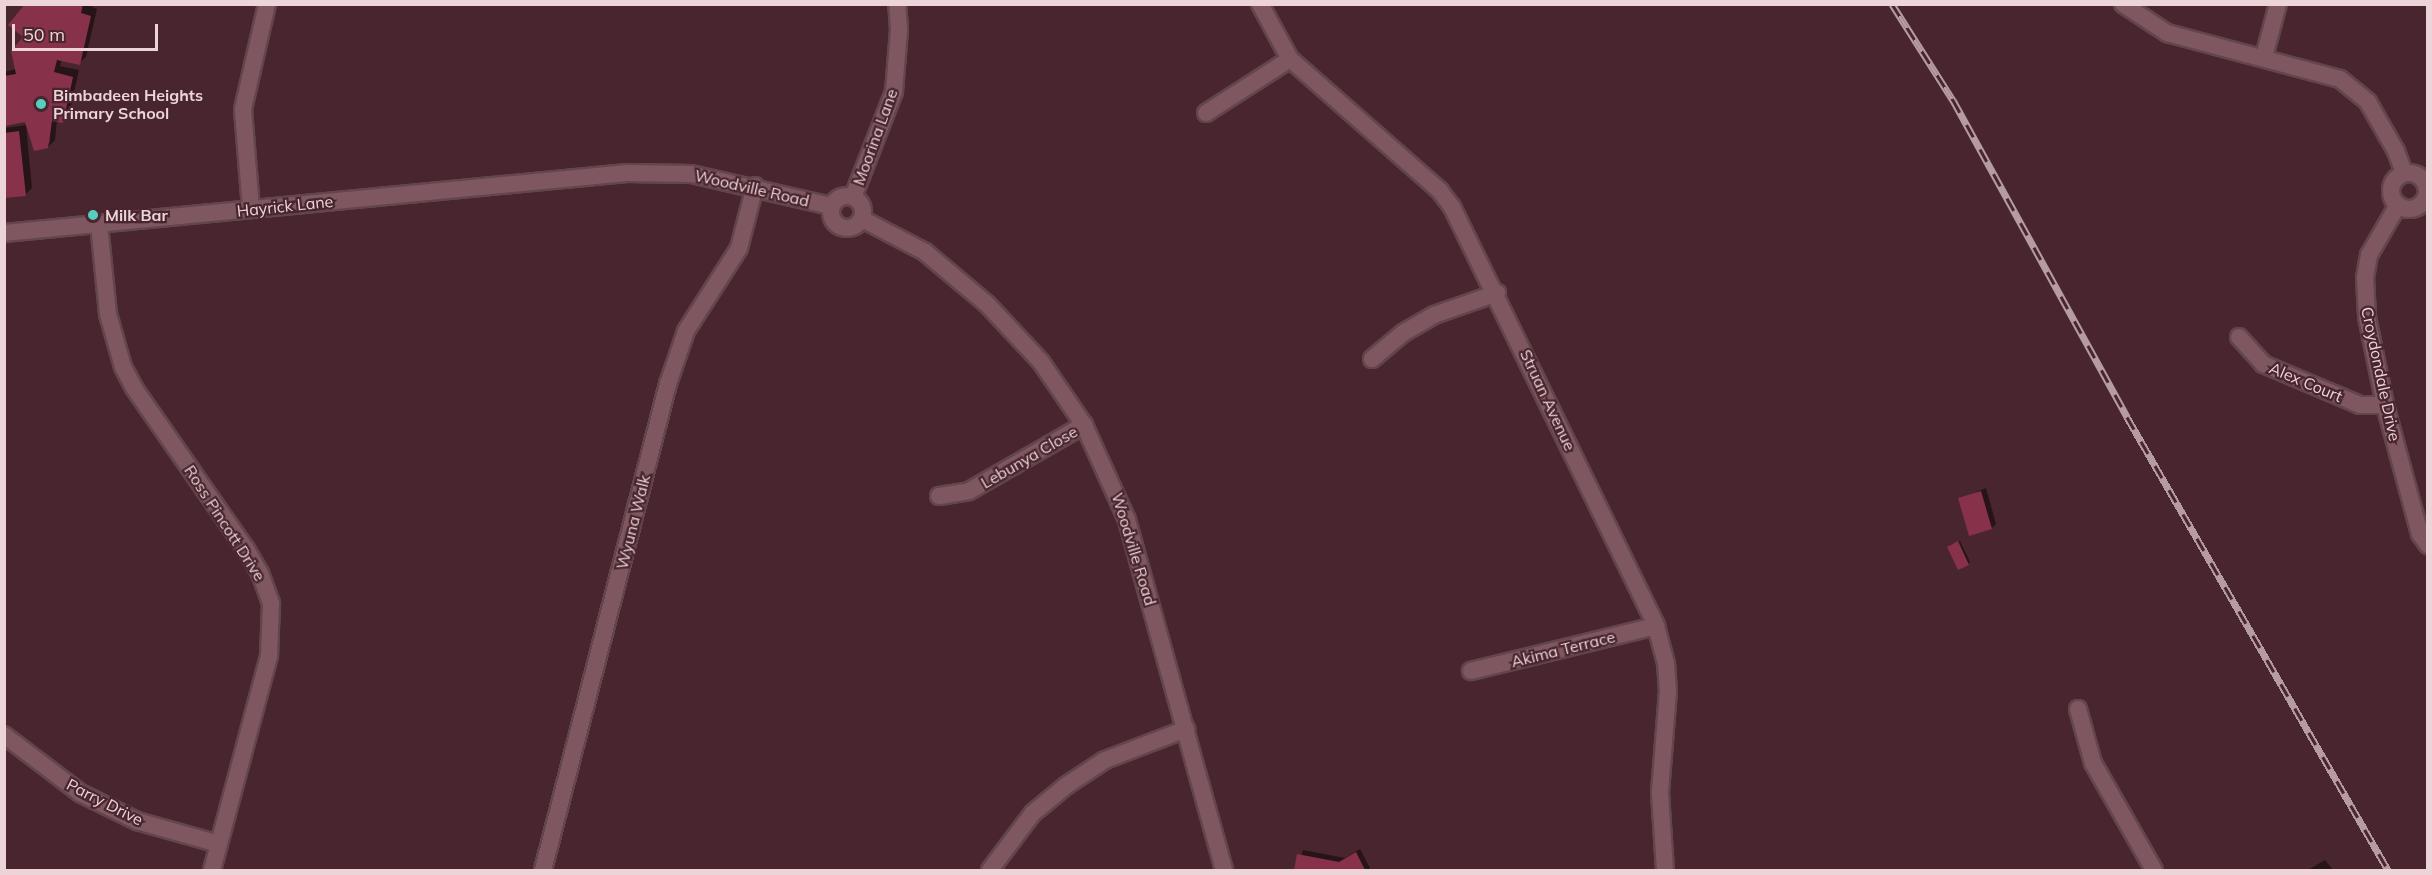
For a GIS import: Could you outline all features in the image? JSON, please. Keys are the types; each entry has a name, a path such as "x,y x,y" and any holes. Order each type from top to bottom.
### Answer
{"street":[{"path":"251,209 243,109 267,4"},
{"name":"Moorina Lane","path":"853,197 894,92 897,4"},
{"name":"Struan Avenue","path":"1260,4 1290,58 1440,191 1463,224 1656,626 1666,663 1668,691 1660,793 1665,870"},
{"path":"2123,4 2167,33 2326,73 2357,90 2386,133 2404,173"},
{"path":"2264,57 2278,4"},
{"path":"1206,113 1290,58"},
{"path":"2404,173 2420,177 2427,191 2423,202 2414,208 2398,205 2391,190 2395,180 2404,173"},
{"name":"Woodville Road","path":"565,178 691,174 755,186 831,207"},
{"name":"Hayrick Lane","path":"4,233 565,178"},
{"name":"Wyuna Walk","path":"543,870 668,384 686,331 739,248 755,186"},
{"path":"853,197 862,207 862,219 853,228 842,228 834,222 831,207 838,199 853,197"},
{"name":"Croydondale Drive","path":"2398,205 2378,237 2365,277 2367,317 2385,405 2420,534 2427,545"},
{"name":"Woodville Road","path":"862,219 925,252 987,304 1041,362 1084,425 1127,520 1224,870"},
{"name":"Ross Pincott Drive","path":"99,224 108,314 123,366 134,388 246,549 260,573 271,604 269,656 212,870"},
{"path":"1372,359 1434,315 1497,293"},
{"name":"Alex Court","path":"2239,337 2263,364 2360,405 2385,405"},
{"name":"Lebunya Close","path":"939,496 969,491 1084,425"},
{"name":"Akima Terrace","path":"1471,671 1656,626"},
{"path":"2078,709 2093,763 2154,870"},
{"path":"990,870 1034,813 1067,785 1105,760 1186,729"},
{"name":"Parry Drive","path":"4,735 80,793 137,821 219,844"}],"building":[{"path":"25,4 83,4 81,13 91,16 80,65 57,60 54,72 73,77 63,123 52,121 48,148 34,151 25,122 4,126 4,76 16,74 11,51 23,37 8,25"},
{"path":"19,131 26,196 4,198 4,133"},
{"path":"1981,491 1992,529 1969,536 1958,498"},
{"path":"1958,541 1969,565 1958,570 1947,547"},
{"path":"1356,852 1365,870 1294,870 1297,854 1339,862"}],"railway":[{"path":"1892,4 1953,100 2127,417 2388,870"}],"place":[{"name":"Bimbadeen Heights Primary School","path":"41,104"},
{"name":"Milk Bar","path":"93,215"}]}
